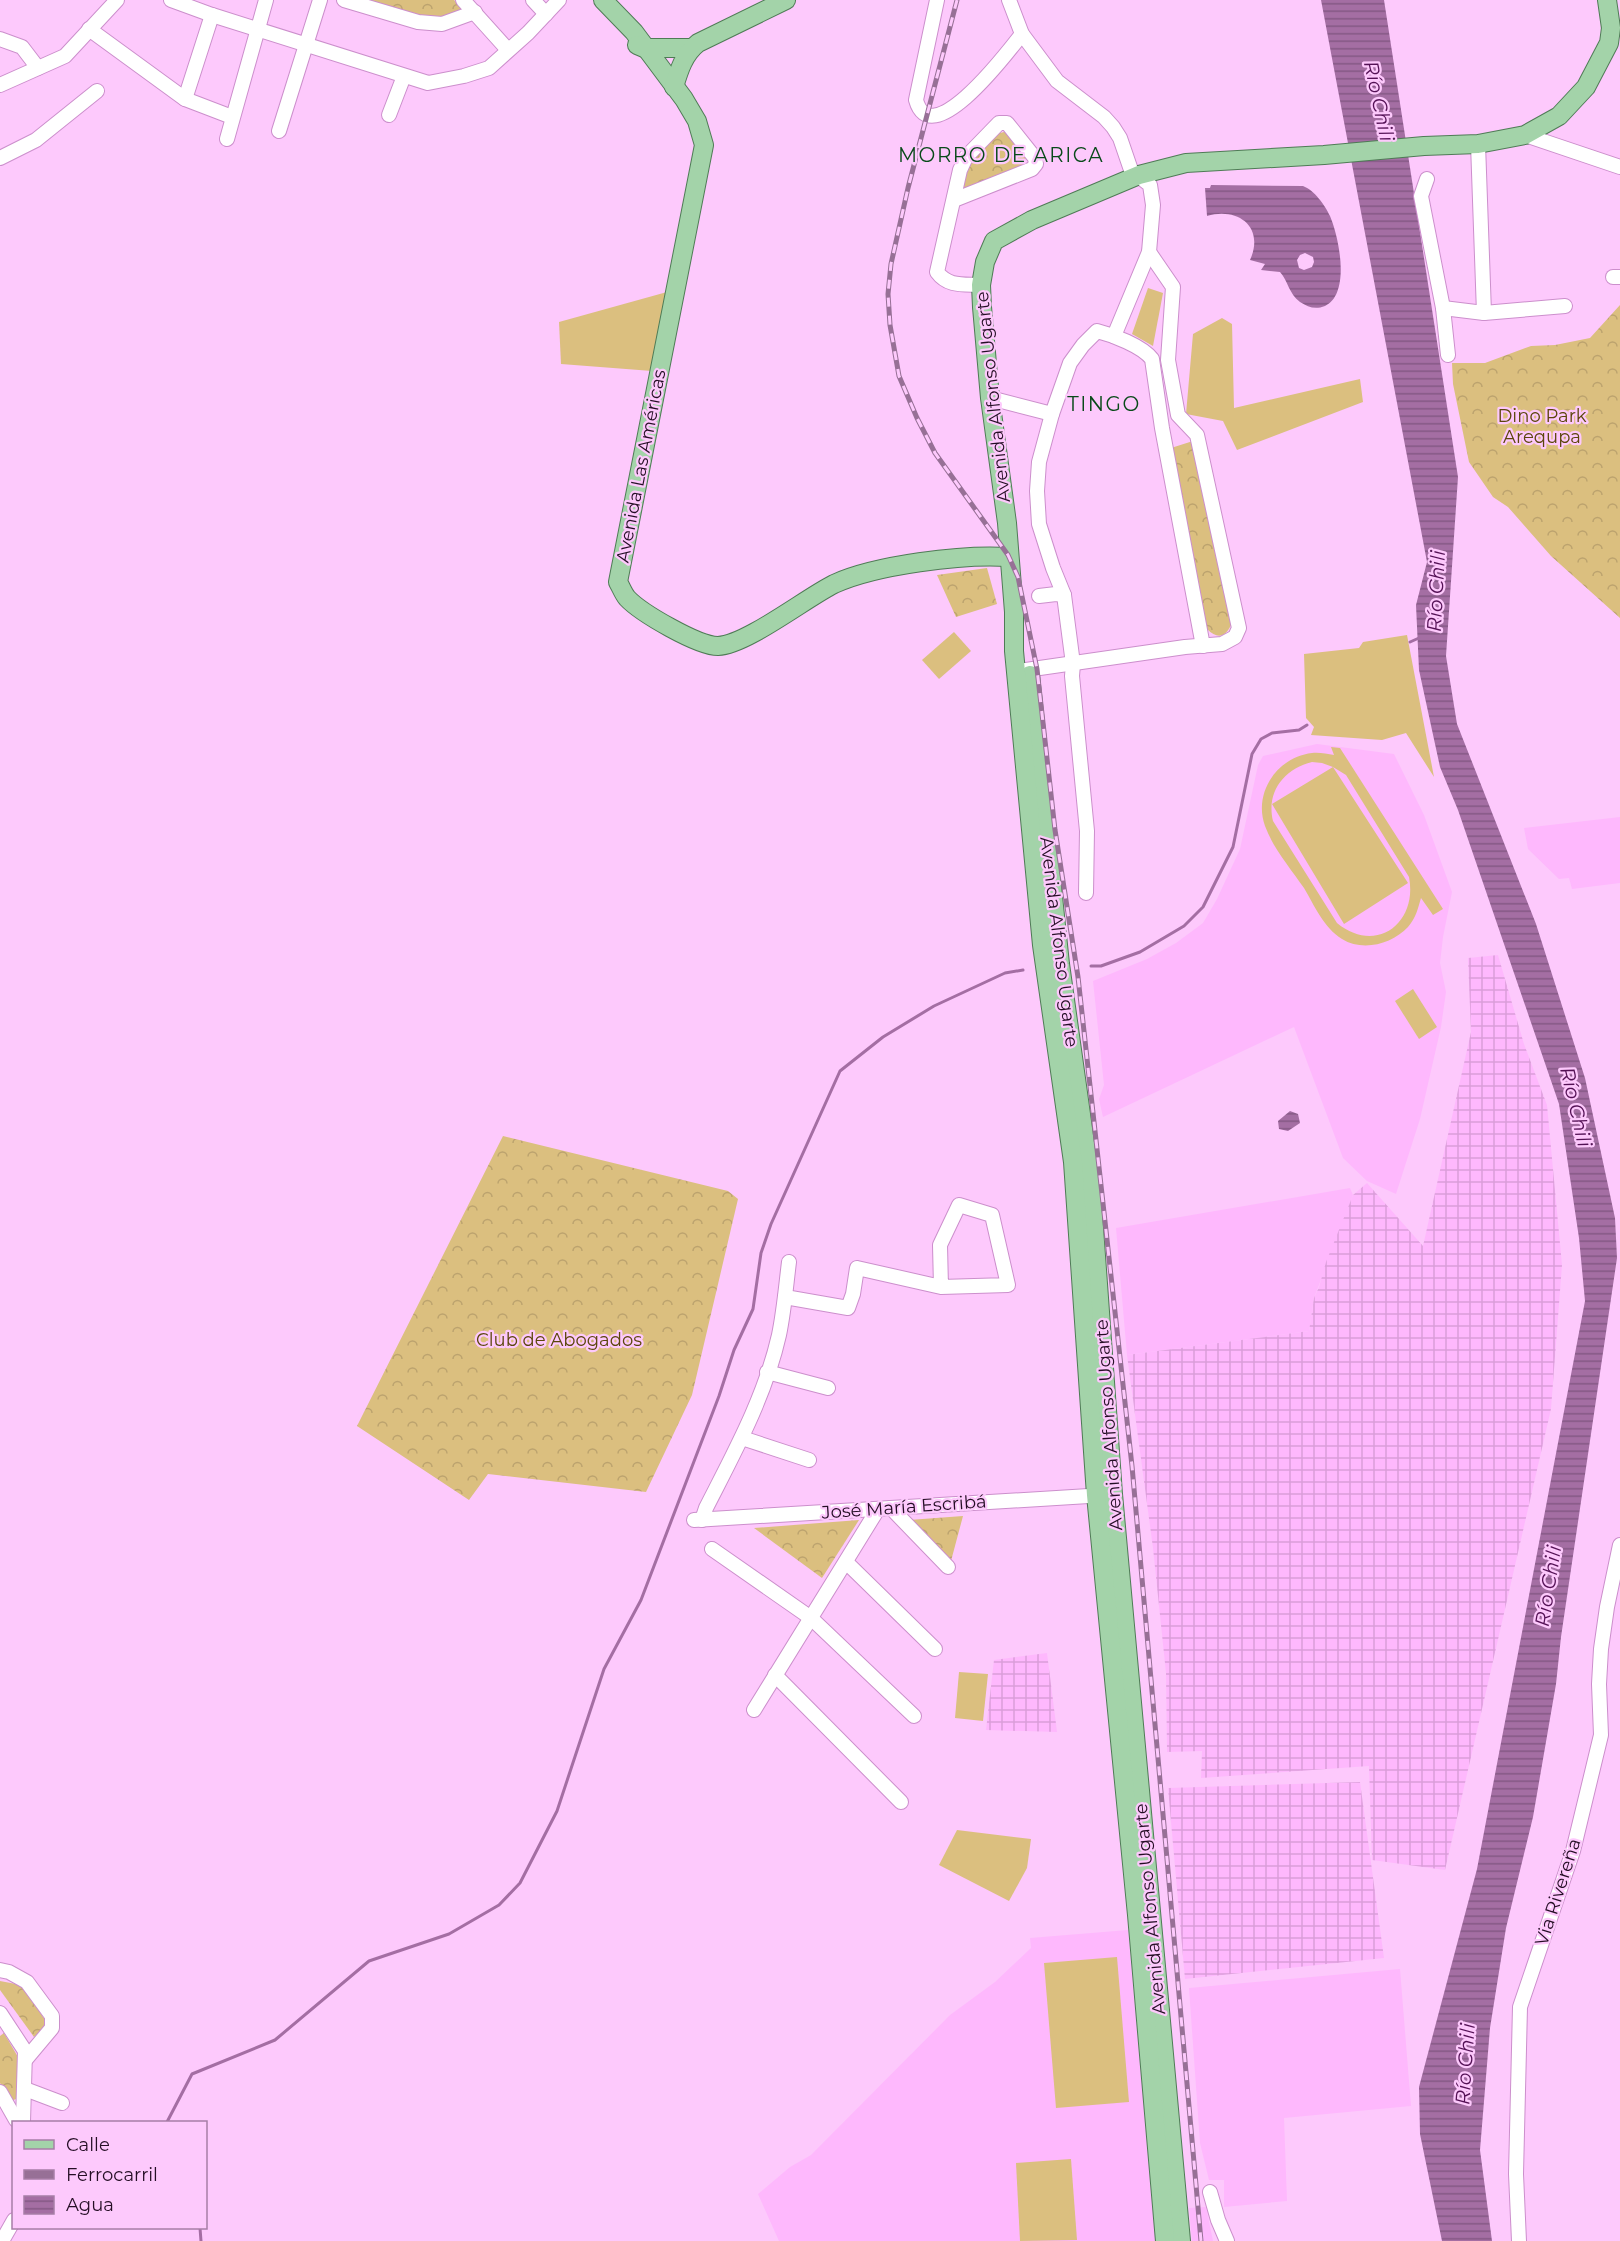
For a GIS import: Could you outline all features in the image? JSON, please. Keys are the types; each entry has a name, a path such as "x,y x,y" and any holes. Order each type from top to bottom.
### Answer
{"main road":[{"name":"Avenida Las Américas","path":"590,0 628,41 644,48"},
{"name":"Avenida Las Américas","path":"603,0 634,32 674,87 697,121 704,145 618,582 624,595 636,606 692,639 719,646 743,638 835,584 877,570 970,557 1008,557"},
{"path":"674,87 681,65 692,48 708,37 786,0"},
{"name":"Avenida Alfonso Ugarte","path":"1165,2241 1105,1495 1090,1186 1053,971 1023,671 1008,557 1007,523 990,398 981,285 985,262 994,241 1032,220 1139,176 1186,163 1478,144 1525,135 1559,116 1586,87 1609,43 1612,11"},
{"path":"644,48 692,48"},
{"name":"Avenida Alfonso Ugarte","path":"1105,1495 1181,2241"}],"street":[{"path":"0,85 65,56 117,0"},
{"path":"171,0 258,30 428,83 489,68 559,0"},
{"path":"226,139 266,0"},
{"path":"279,131 320,0"},
{"path":"344,0 418,22 442,24 475,12"},
{"path":"463,0 508,50"},
{"path":"533,0 546,14"},
{"path":"937,0 916,100 920,109 928,114 939,114 977,88 1022,34"},
{"path":"1009,0 1022,34 1057,81 1104,117 1113,127 1120,138 1131,170 1150,185 1153,205 1149,252 1114,336"},
{"path":"185,99 212,15"},
{"path":"89,29 185,99 232,117"},
{"path":"0,39 22,48 38,68"},
{"path":"389,114 404,76"},
{"path":"0,158 36,140 97,91"},
{"path":"954,200 1032,169 1036,164 1035,158 1007,123 999,123 966,157 960,170 937,272 943,280 950,283 981,285"},
{"path":"1525,135 1620,167"},
{"path":"1478,144 1484,313"},
{"path":"1427,179 1421,196 1443,308 1448,355"},
{"path":"1023,671 1185,647 1222,644 1236,637 1239,628 1239,610 1197,435 1178,415 1168,360 1173,287 1149,252"},
{"path":"1443,308 1484,313 1565,306"},
{"path":"1086,893 1087,831 1072,676 1073,664 1064,595 1039,524 1037,490 1039,462 1052,414 1070,363 1097,331 1114,336 1147,353 1152,359 1162,428 1203,646"},
{"path":"1152,359 1168,360"},
{"path":"990,398 1052,414"},
{"path":"1162,428 1183,420"},
{"path":"1039,596 1064,595"},
{"path":"784,1297 848,1308 854,1294 857,1268 941,1287 1008,1284 992,1215 959,1205 940,1245 941,1287"},
{"path":"789,1262 779,1335 742,1438 809,1460"},
{"path":"767,1372 828,1388"},
{"name":"José María Escribá","path":"742,1438 698,1520 1105,1495"},
{"path":"754,1710 846,1562 885,1508 948,1567"},
{"name":"Via Rivereña","path":"1519,2241 1516,2174 1520,2007 1573,1851 1601,1735 1599,1684 1601,1650 1620,1545"},
{"path":"712,1549 811,1618 914,1716"},
{"path":"846,1562 935,1649"},
{"path":"775,1675 902,1802"},
{"path":"0,1971 9,1972 27,1982 52,2016 52,2028 26,2059"},
{"path":"0,2013 21,2044 26,2059 23,2121"},
{"path":"25,2089 62,2103"},
{"path":"0,2092 16,2120 20,2121"},
{"path":"1210,2192 1227,2241"},
{"path":"2,2241 12,2224"}],"shaded area":[{"path":"1317,744 1394,754 1424,815 1452,892 1440,963 1446,992 1441,1027 1420,1119 1396,1194 1367,1181 1343,1158 1294,1027 1103,1117 1099,1099 1104,1085 1093,981 1147,959 1176,943 1203,923 1240,849 1258,765 1263,756"},
{"path":"1620,817 1620,883 1572,889 1569,878 1559,879 1528,849 1524,828"},
{"path":"1498,955 1524,1044 1547,1105 1562,1265 1551,1409 1445,1870 1372,1860 1369,1766 1201,1778 1202,1751 1167,1752 1166,1673 1153,1548 1127,1355 1309,1331 1314,1298 1326,1262 1353,1195 1367,1183 1423,1246 1471,1032 1468,958"},
{"path":"1350,1188 1353,1195 1314,1298 1309,1331 1127,1355 1116,1228"},
{"path":"1047,1653 1057,1732 986,1730 994,1660"},
{"path":"1360,1782 1384,1958 1185,1979 1168,1788"},
{"path":"1128,1930 1156,2241 779,2241 758,2194 790,2167 811,2155 950,2015 995,1982 1031,1948 1030,1938"},
{"path":"1400,1969 1411,2106 1284,2118 1287,2201 1224,2207 1224,2180 1209,2180 1200,2143 1189,1988"},
{"path":"1206,2207 1213,2241 1192,2241 1189,2208"}],"green space":[{"path":"365,0 454,0 468,13 442,21"},
{"path":"1008,131 1026,156 1024,166 963,192 960,188 967,161 996,134"},
{"path":"1148,288 1163,293 1153,346 1132,334"},
{"path":"667,292 652,371 561,364 559,322"},
{"name":"Dino Park Arequpa","path":"1620,305 1620,618 1551,556 1508,507 1493,497 1469,462 1453,384 1452,363 1485,363 1531,346 1555,345 1590,338"},
{"path":"1222,318 1232,324 1234,408 1360,379 1363,402 1237,450 1223,421 1186,414 1193,334"},
{"path":"1193,441 1231,625 1226,633 1220,636 1207,629 1171,448"},
{"path":"987,568 997,604 956,617 937,575"},
{"path":"954,632 971,651 939,679 922,660"},
{"path":"1407,635 1434,777 1406,733 1382,740 1311,735 1314,727 1306,718 1304,654 1359,648 1363,642"},
{"path":"1331,747 1340,748 1443,909 1433,915 1421,898 1415,917 1408,927 1386,942 1368,945 1350,943 1330,929 1283,858 1265,826 1262,801 1265,789 1279,769 1288,761 1299,756 1315,753 1334,755","holes":["1312,762 1333,767 1346,775 1409,877 1410,893 1407,908 1391,929 1379,935 1366,936 1352,932 1337,923 1273,821 1272,801 1275,791 1279,783 1293,770"]},
{"path":"1333,767 1408,883 1344,924 1272,804"},
{"path":"1413,989 1437,1027 1419,1039 1395,1001"},
{"name":"Club de Abogados","path":"503,1136 728,1191 738,1199 692,1395 646,1492 488,1474 469,1500 357,1426"},
{"path":"963,1516 951,1561 909,1520"},
{"path":"859,1520 822,1578 754,1528"},
{"path":"959,1672 988,1674 983,1721 955,1718"},
{"path":"957,1830 1031,1839 1027,1868 1009,1901 939,1865"},
{"path":"1117,1957 1129,2102 1056,2108 1044,1963"},
{"path":"0,1981 21,1985 48,2024 34,2037 0,1990"},
{"path":"4,2033 18,2057 16,2099 11,2101 0,2083 0,2036"},
{"path":"1071,2159 1077,2240 1020,2241 1016,2163"}],"water":[{"name":"Río Chili","path":"1321,0 1384,0 1458,477 1446,656 1457,724 1536,924 1585,1078 1615,1218 1617,1258 1556,1684 1533,1817 1506,1928 1490,2028 1480,2150 1492,2241 1442,2241 1420,2134 1419,2087 1477,1869 1585,1301 1579,1238 1559,1104 1458,810 1440,767 1419,670 1416,605 1427,562"},
{"path":"1211,185 1303,186 1315,194 1330,216 1337,237 1341,264 1338,290 1333,300 1325,306 1309,307 1296,299 1280,272 1261,270 1265,264 1250,260 1254,238 1246,222 1229,214 1207,216 1205,188 1210,188","holes":["1305,253 1313,257 1312,267 1304,270 1299,268 1297,260 1300,255"]},
{"path":"1290,1111 1298,1114 1300,1123 1288,1131 1279,1129 1278,1121"}],"waterway":[{"name":"Río Chili","path":"1410,642 1419,638"},
{"path":"1091,966 1101,966 1140,952 1184,926 1203,907 1233,847 1252,754 1261,739 1272,733 1299,730 1307,725"},
{"path":"168,2121 192,2074 275,2040 369,1961 449,1934 499,1905 520,1883 557,1811 604,1669 641,1600 719,1396 734,1350 753,1309 761,1253 771,1224 840,1071 883,1037 934,1006 1005,973 1023,970"},
{"path":"200,2229 201,2241"}],"railway":[{"path":"957,0 908,188 891,264 888,294 890,325 899,376 917,418 935,453 1008,555 1018,577 1037,669 1055,830 1078,977 1132,1466 1201,2241"}],"district":[{"name":"MORRO DE ARICA","path":"1001,155"},
{"name":"TINGO","path":"1104,404"}]}
